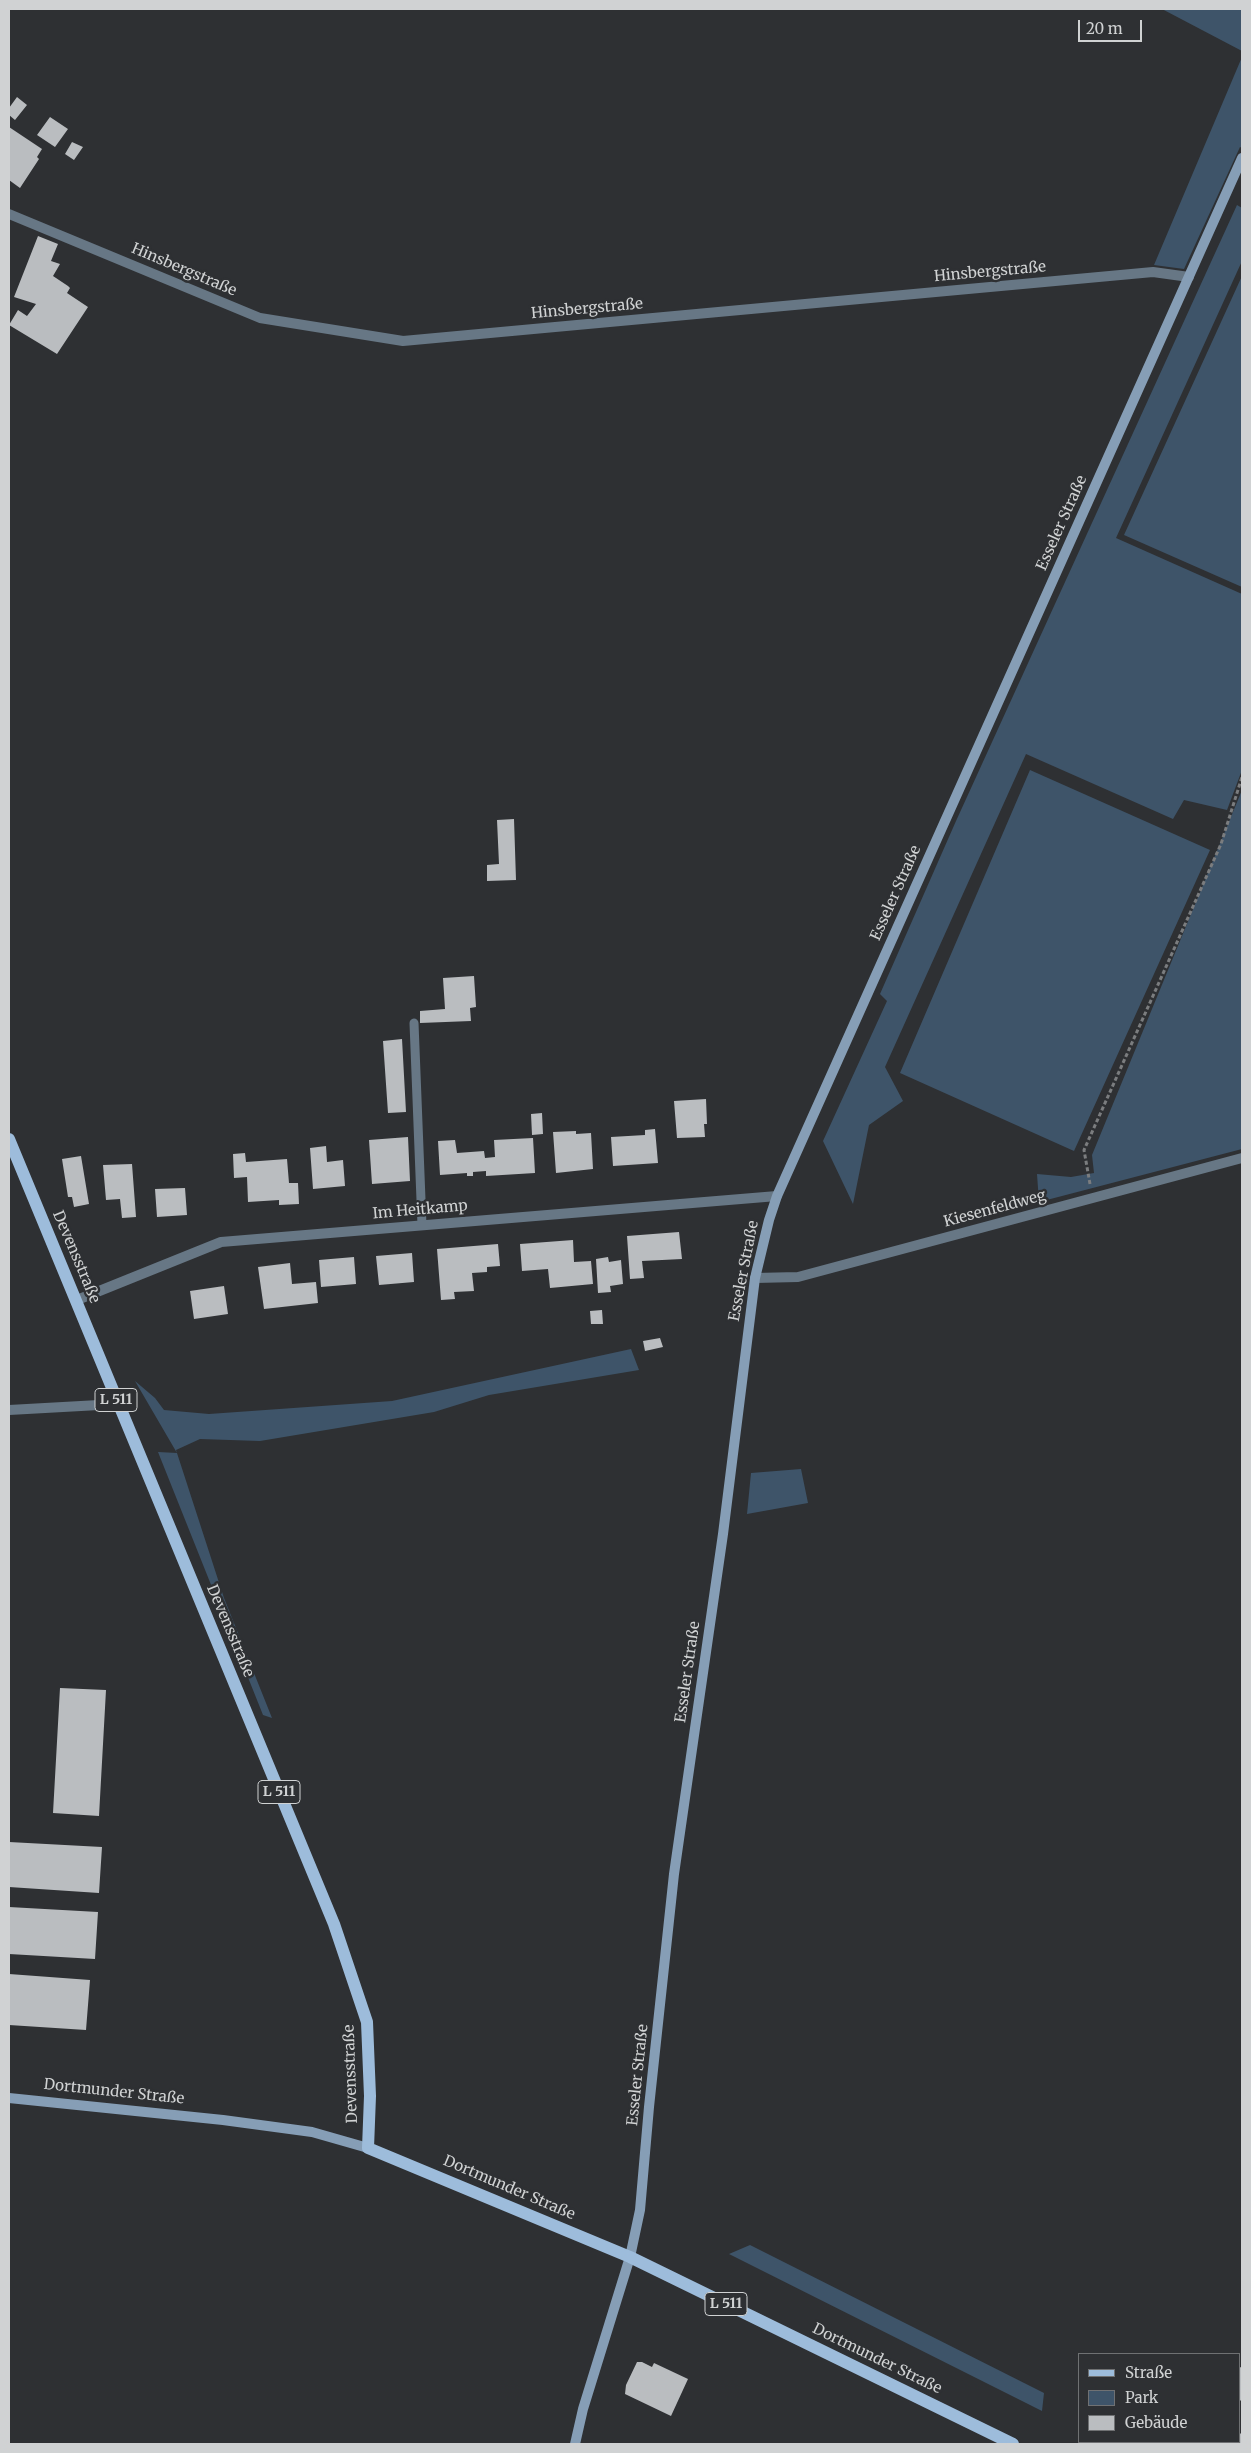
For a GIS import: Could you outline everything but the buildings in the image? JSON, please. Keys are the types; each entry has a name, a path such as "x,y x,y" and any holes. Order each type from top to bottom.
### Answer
{"main road":[{"name":"Esseler Straße","path":"575,2444 583,2409 630,2257 640,2210 674,1874 722,1534 755,1278 769,1220 777,1196 1242,158"},
{"name":"Devensstraße","path":"9,1139 77,1300 117,1404 334,1924 368,2022 370,2096 368,2148"},
{"name":"Dortmunder Straße","path":"9,2098 312,2132 368,2148 630,2257 1013,2444"}],"street":[{"name":"Hinsbergstraße","path":"9,214 260,318 403,341 1153,272 1189,277"},
{"name":"Kiesenfeldweg","path":"755,1278 798,1277 1242,1158"},
{"name":"Im Heitkamp","path":"77,1300 221,1242 777,1196"},
{"path":"9,1410 117,1404"}],"lane":[{"path":"414,1022 422,1225"}],"path":[{"path":"1093,1198 1084,1150 1220,844 1242,777"}],"green space":[{"path":"1162,9 1242,9 1242,51"},
{"path":"1242,57 1242,148 1240,147 1184,269 1154,265"},
{"path":"1237,205 1242,208 1242,261 1116,538 1242,594 1242,770 1227,810 1184,800 1173,819 1026,754 885,1067 903,1101 869,1125 853,1204 823,1141 887,1001 880,994 956,821"},
{"path":"1242,276 1242,587 1124,535"},
{"path":"1030,770 1210,850 1074,1151 900,1073"},
{"path":"1242,790 1242,1149 1039,1202 1037,1174 1071,1177 1094,1173 1092,1155"},
{"path":"631,1349 639,1370 489,1395 434,1412 260,1441 200,1439 176,1450 177,1453 135,1381 155,1398 164,1410 209,1414 392,1401"},
{"path":"158,1452 177,1453 224,1598 272,1718 263,1715"},
{"path":"801,1469 808,1503 747,1514 751,1473"},
{"path":"750,2245 1044,2393 1042,2411 729,2254"}]}
